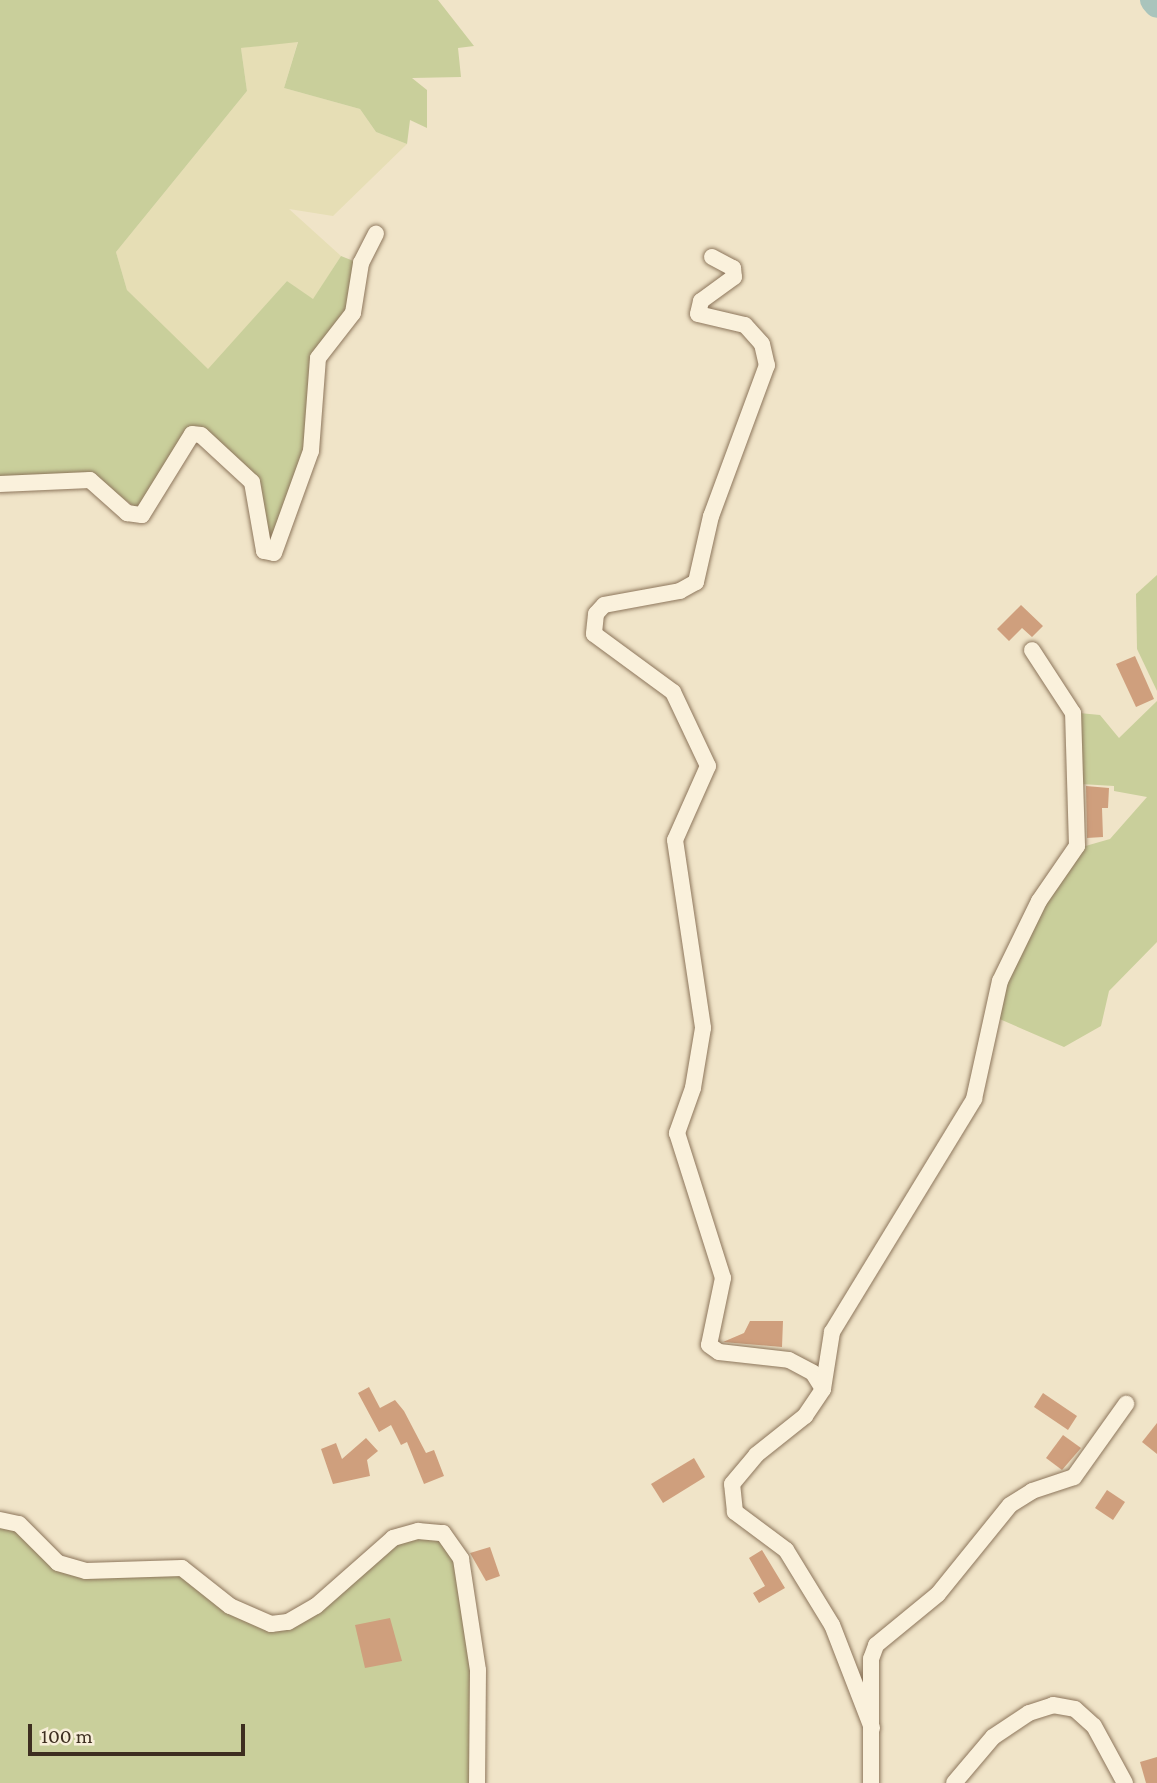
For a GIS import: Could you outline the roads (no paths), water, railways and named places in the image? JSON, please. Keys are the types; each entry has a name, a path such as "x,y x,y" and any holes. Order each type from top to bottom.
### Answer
{"street":[{"path":"0,484 90,480 127,513 142,515 192,435 201,435 251,482 264,551 274,553 311,451 318,358 353,313 361,263 376,233"},
{"path":"712,257 733,268 734,277 701,300 698,314 745,325 761,344 767,365 711,516 696,582 680,591 604,605 596,614 594,634 673,692 708,766 676,840 702,1028 693,1088 677,1133 723,1278 709,1346 719,1352 789,1360 813,1373 823,1390"},
{"path":"872,1728 832,1625 808,1583 786,1550 745,1523 730,1498 740,1474 805,1416 823,1390 832,1332 974,1099 1000,981 1039,901 1077,846 1073,713 1032,650"},
{"path":"871,1783 871,1659 876,1645 938,1594 1010,1505 1032,1491 1074,1477 1126,1404"},
{"path":"0,1520 19,1524 58,1563 86,1571 182,1568 230,1606 271,1625 288,1622 316,1606 393,1538 418,1531 443,1533 461,1559 478,1670 477,1783"},
{"path":"954,1783 993,1737 1029,1713 1053,1705 1075,1709 1094,1726 1125,1783"}],"waterway":[{"path":"1153,0 1157,5"}]}
